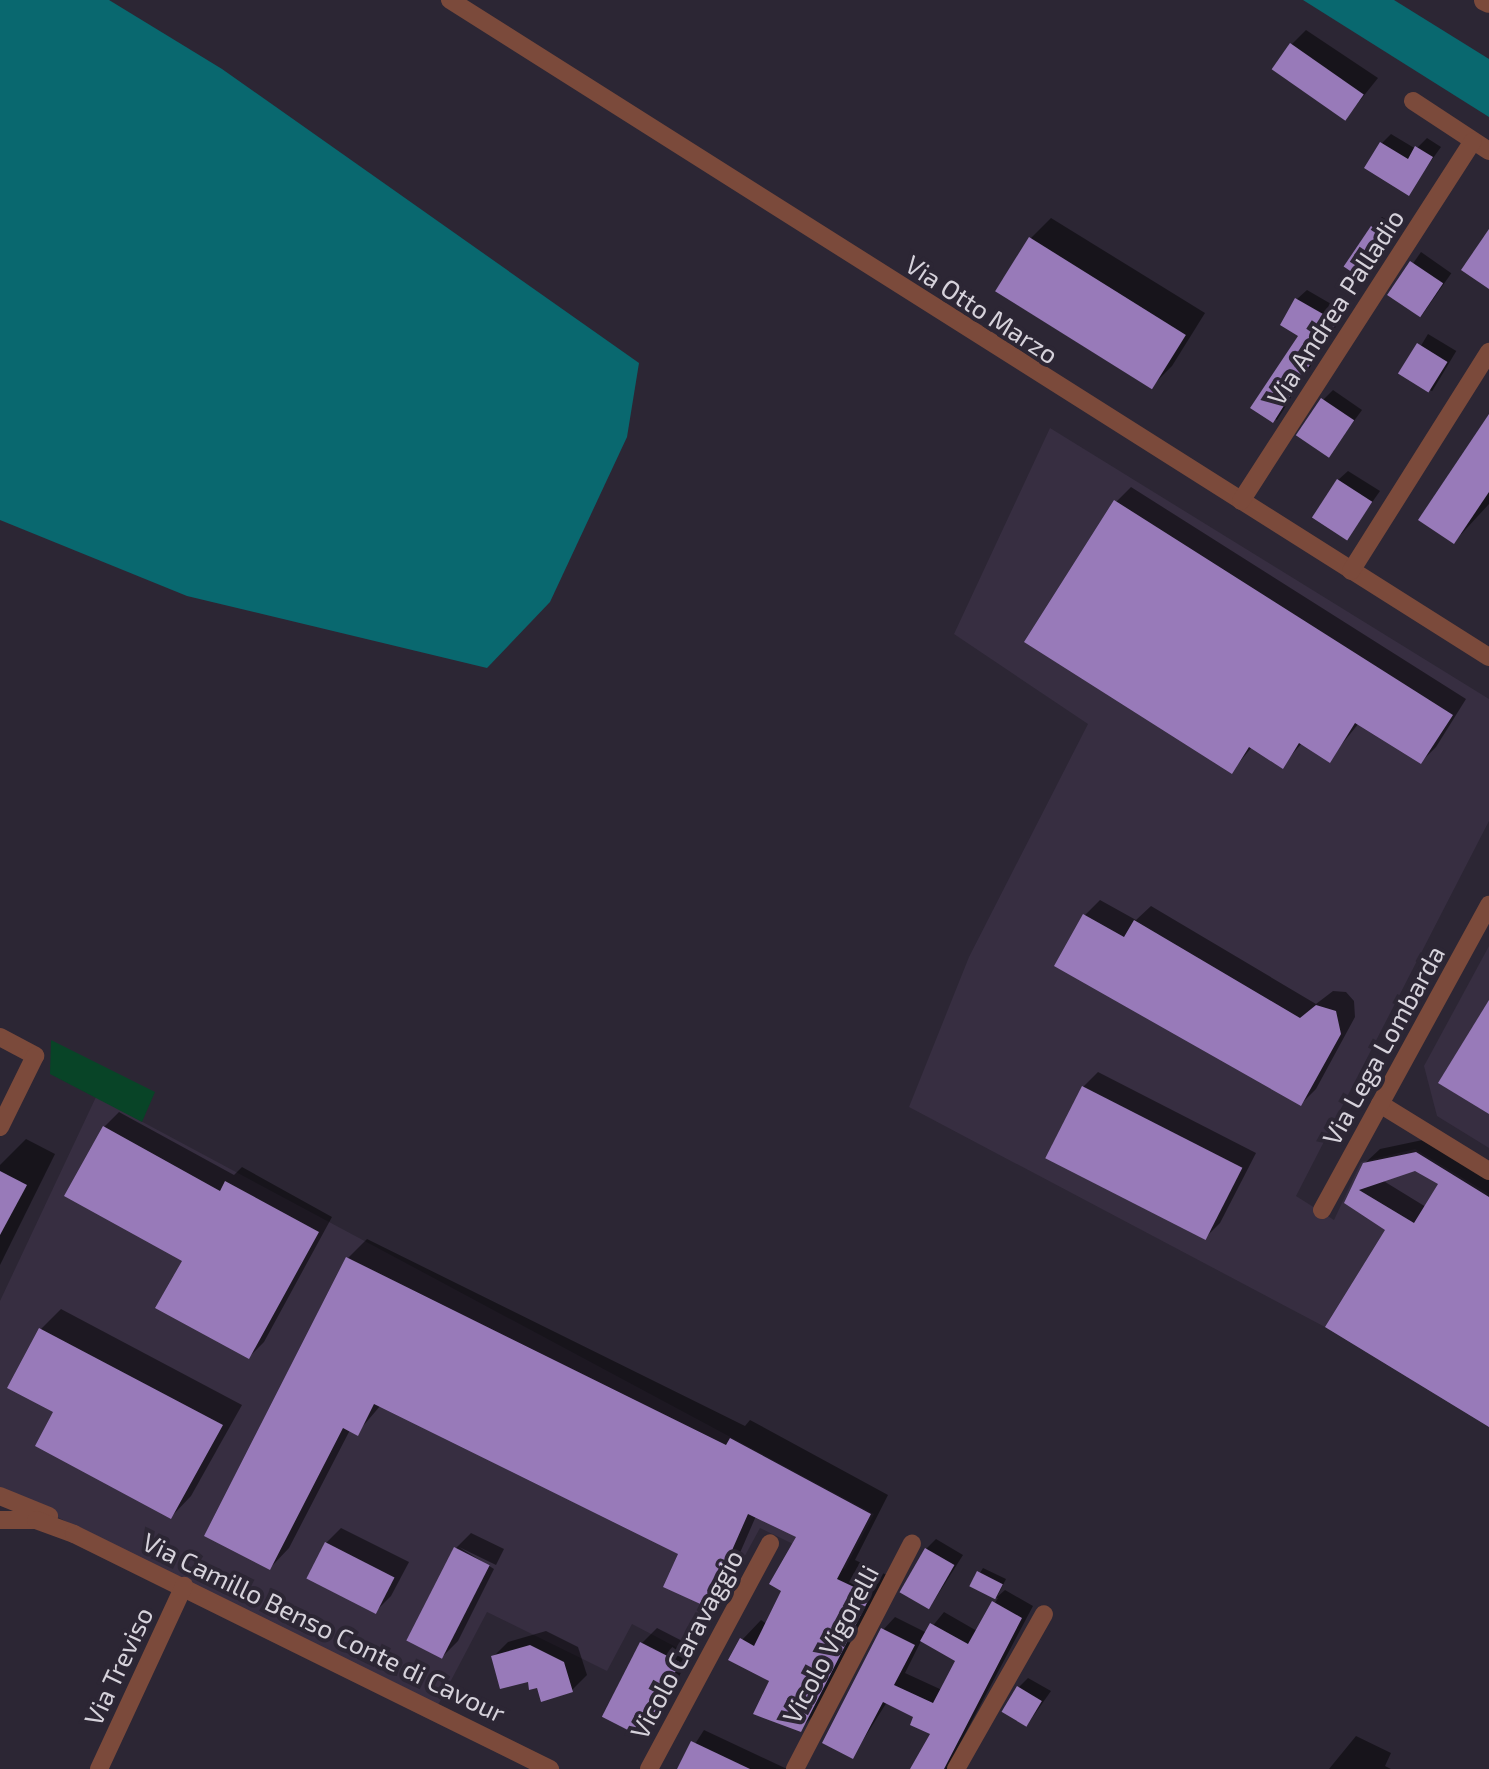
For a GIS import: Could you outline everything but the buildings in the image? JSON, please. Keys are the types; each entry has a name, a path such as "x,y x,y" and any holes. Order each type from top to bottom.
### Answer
{"street":[{"name":"Via Otto Marzo","path":"450,0 1489,657"},
{"path":"1413,101 1481,146"},
{"name":"Via Andrea Palladio","path":"1241,501 1481,146"},
{"path":"1351,571 1489,352"},
{"name":"Via Lega Lombarda","path":"1322,1210 1489,905"},
{"path":"0,1037 35,1056 0,1127"},
{"path":"1380,1104 1489,1171"},
{"name":"Via Camillo Benso Conte di Cavour","path":"0,1496 37,1509 74,1534"},
{"name":"Via Camillo Benso Conte di Cavour","path":"0,1520 36,1520 74,1534 550,1769"},
{"name":"Vicolo Caravaggio","path":"649,1769 770,1543"},
{"name":"Vicolo Vigorelli","path":"795,1769 912,1543"},
{"name":"Via Treviso","path":"99,1769 184,1586"},
{"path":"956,1769 1044,1614"}],"shaded area":[{"path":"1050,428 1489,699 1489,821 1296,1196 1334,1220 1361,1162 1415,1149 1489,1194 1489,1427 1325,1327 909,1107 969,957 1088,724 954,634"},
{"path":"1489,946 1489,1148 1437,1116 1424,1066"},
{"path":"96,1097 874,1514 845,1569 760,1528 691,1655 632,1624 607,1671 487,1612 436,1709 0,1488 0,1301"}],"green space":[{"path":"51,1040 155,1092 142,1122 50,1074"}],"water":[{"path":"0,0 109,0 222,69 639,363 627,437 550,602 487,668 187,596 0,520"},
{"path":"1303,0 1394,0 1489,59 1489,117"}]}
